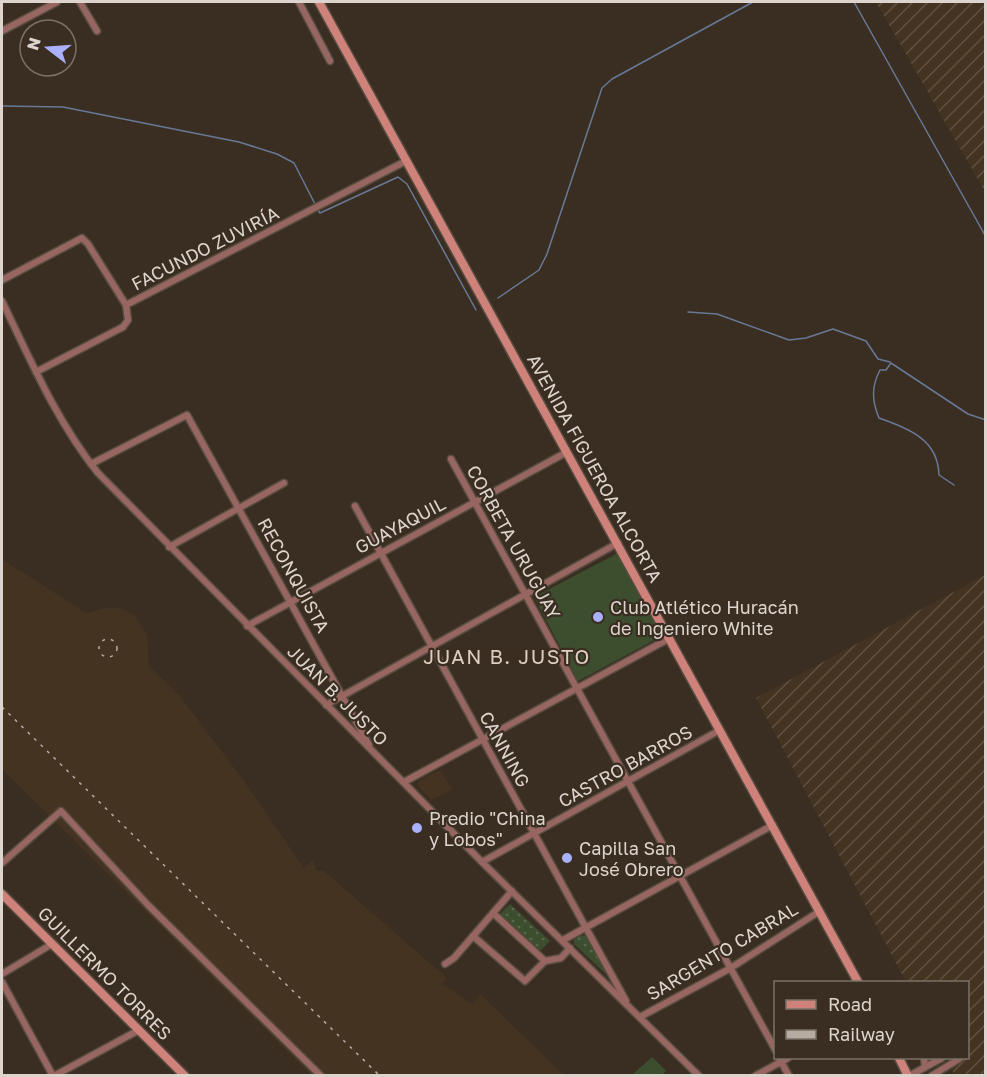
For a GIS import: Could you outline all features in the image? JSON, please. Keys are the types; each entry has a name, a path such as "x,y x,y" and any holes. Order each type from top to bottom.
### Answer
{"main road":[{"name":"AVENIDA FIGUEROA ALCORTA","path":"319,2 619,543 857,981"},
{"name":"GUILLERMO TORRES","path":"2,894 185,1076"},
{"path":"900,1059 909,1076"}],"street":[{"path":"2,31 57,2"},
{"path":"80,2 97,31"},
{"path":"299,2 330,61"},
{"name":"FACUNDO ZUVIRÍA","path":"36,372 123,327 128,320 126,305 406,161"},
{"path":"2,280 82,238 126,305"},
{"name":"JUAN B. JUSTO","path":"2,301 36,372 91,464 169,547 482,862 699,1076"},
{"name":"RECONQUISTA","path":"91,464 187,415 344,695 373,752"},
{"name":"GUAYAQUIL","path":"248,626 567,452"},
{"name":"CORBETA URUGUAY","path":"451,459 774,1048"},
{"path":"169,547 284,483"},
{"name":"CANNING","path":"356,506 629,1006"},
{"path":"326,705 619,543"},
{"path":"404,782 670,638"},
{"name":"CASTRO BARROS","path":"482,862 720,730"},
{"path":"2,863 61,811 148,905 321,1076"},
{"path":"563,940 773,825"},
{"path":"445,964 512,891"},
{"name":"SARGENTO CABRAL","path":"640,1017 729,969 820,911"},
{"path":"493,913 545,961"},
{"path":"473,936 525,981 545,961 561,958 570,948"},
{"path":"2,974 52,944"},
{"path":"2,982 53,1076 139,1030"},
{"path":"755,1076 783,1059 789,1076"},
{"path":"924,1059 925,1067"},
{"path":"909,1076 940,1059"},
{"path":"931,1076 959,1059"}],"shaded area":[{"path":"876,2 985,2 985,192"},
{"path":"2,559 86,613 112,607 123,609 136,617 147,635 149,666 180,696 244,781 304,868 313,860 316,871 324,871 447,978 442,984 472,1004 481,995 564,1075 311,1075 2,769"},
{"path":"985,575 985,1075 955,1075 947,1059 969,1059 969,981 905,981 756,698"},
{"path":"440,770 452,789 432,800 418,786 418,781"}],"green space":[{"name":"Club Atlético Huracán de Ingeniero White","path":"618,553 662,636 578,681 534,597"},
{"path":"510,904 550,941 540,951 500,914"},
{"path":"580,935 586,936 607,975 574,944 574,939"},
{"path":"652,1057 666,1071 662,1075 632,1075"}],"waterway":[{"path":"498,298 539,270 547,254 602,88 612,79 753,2"},
{"path":"854,2 986,237"},
{"path":"2,106 63,107 239,142 277,154 294,163 316,206"},
{"path":"318,210 320,213 398,177 407,184 476,310"},
{"path":"688,312 717,314 789,340 806,338 833,329 866,341 878,359 890,362"},
{"path":"954,485 939,475 933,452 920,437 901,426 879,418 874,394 875,382 880,370 886,370 891,363 968,414 986,420"}],"railway":[{"path":"108,639 114,642 117,648 114,654 108,657 102,654 99,648 102,642 108,639"},
{"path":"2,707 380,1076"}],"place":[{"name":"Club Atlético Huracán de Ingeniero White","path":"598,617"},
{"name":"Predio \"China y Lobos\"","path":"417,828"},
{"name":"Capilla San José Obrero","path":"567,858"}],"district":[{"name":"JUAN B. JUSTO","path":"507,656"}]}
